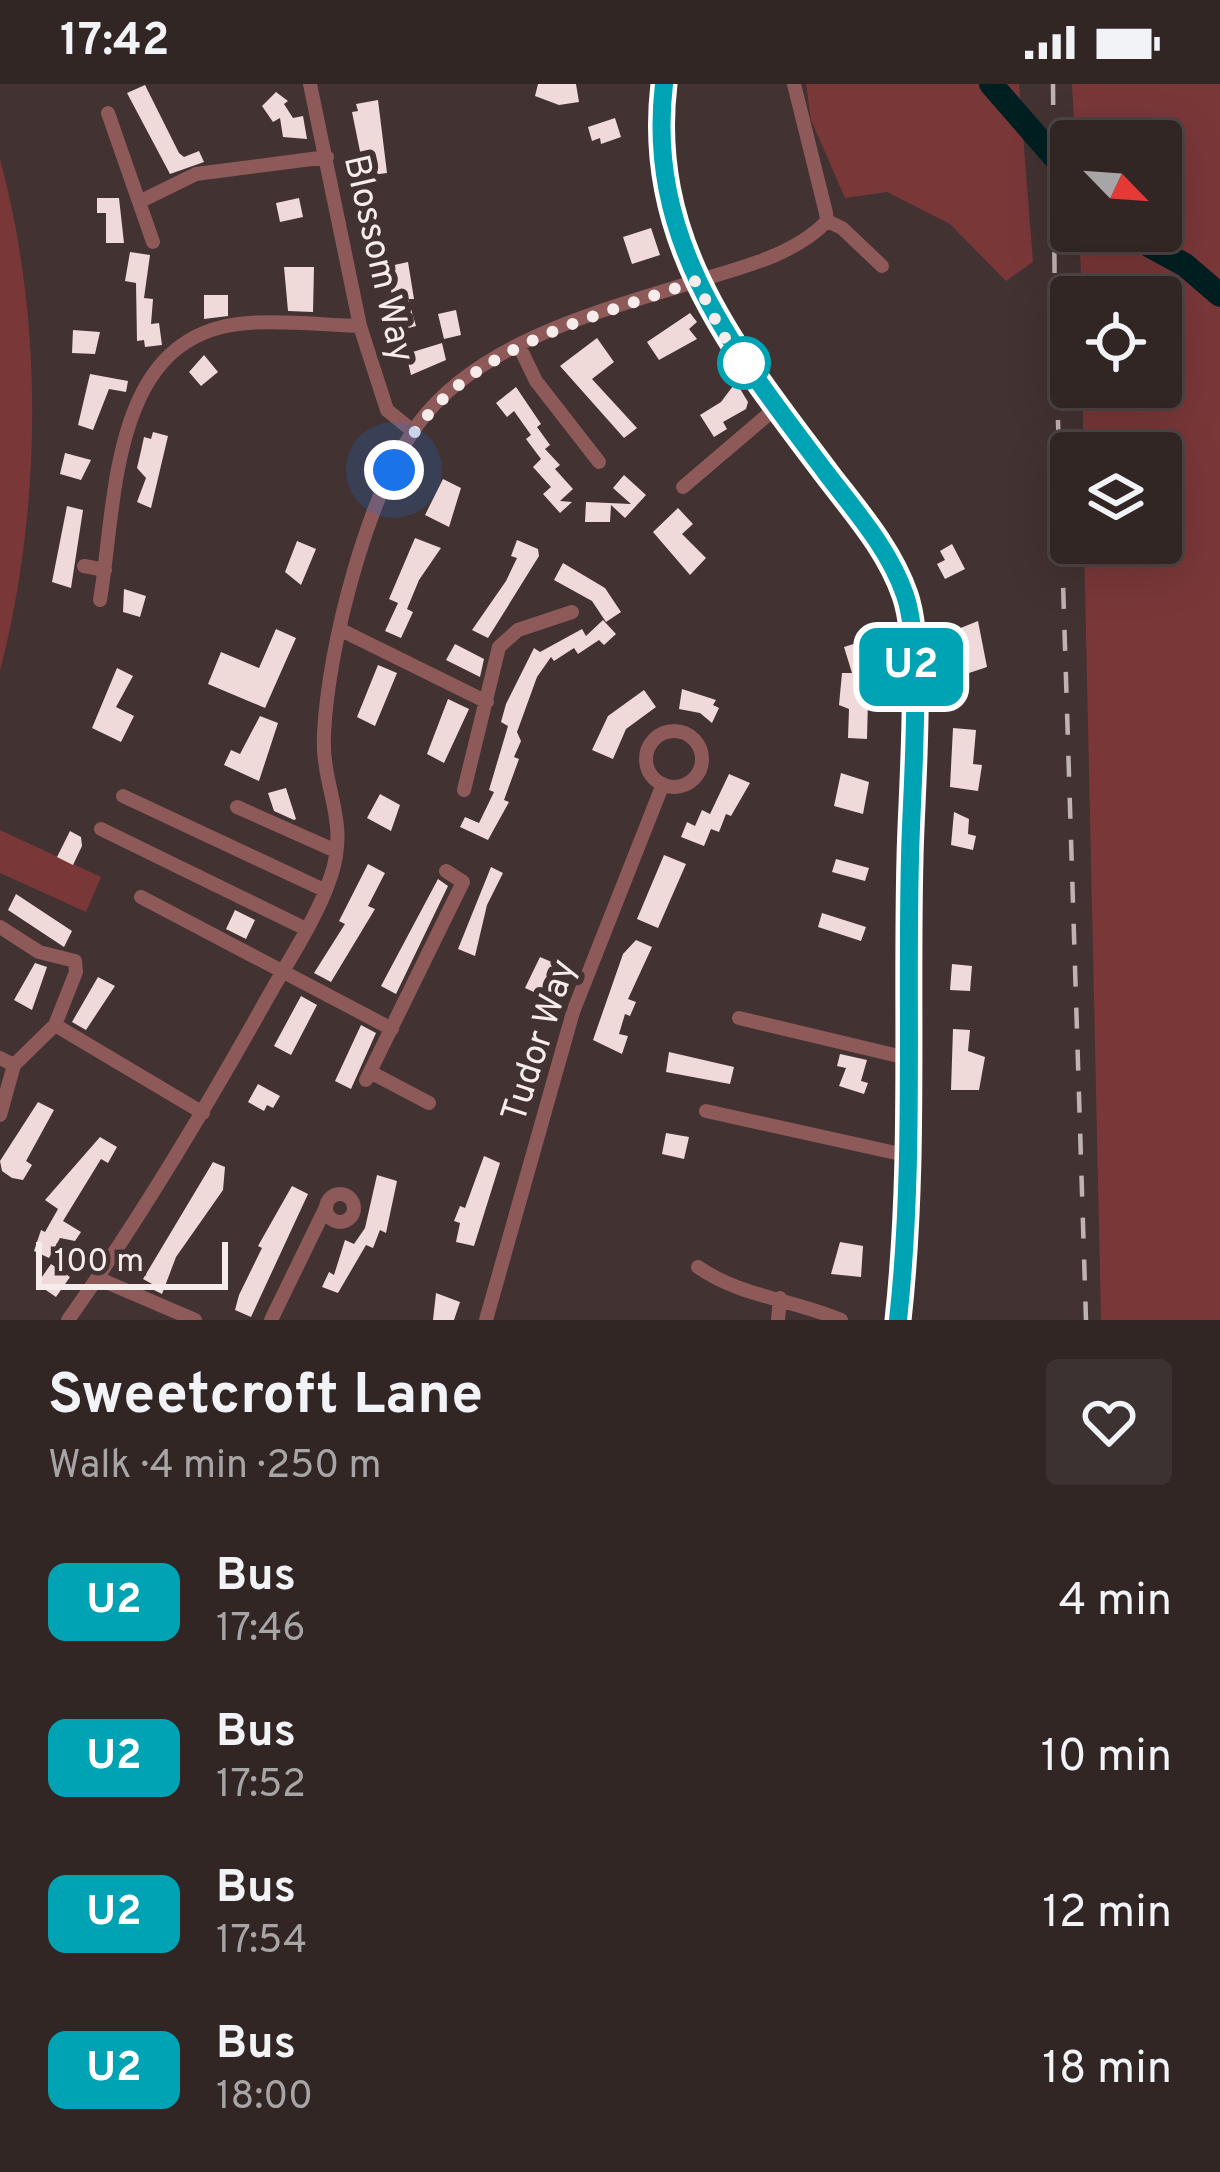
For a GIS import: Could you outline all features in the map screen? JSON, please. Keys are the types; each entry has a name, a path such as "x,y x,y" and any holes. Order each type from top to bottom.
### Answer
{"street":[{"name":"Blossom Way","path":"310,84 360,326 387,410 414,432"},
{"path":"664,84 662,136 669,195 696,281 723,335 880,544 907,601 912,776 897,1320"},
{"path":"794,84 827,221"},
{"path":"108,113 153,242"},
{"path":"141,201 196,174 327,158"},
{"path":"68,1320 203,1113 324,890 341,824 329,787 323,737 343,631 355,571 379,502 414,432 450,390 519,346 793,246 827,221"},
{"path":"827,221 842,228 883,266"},
{"path":"100,600 112,493 124,442 140,393 155,370 198,336 223,327 360,326"},
{"path":"519,346 536,381 599,462"},
{"path":"683,487 777,407"},
{"path":"85,566 105,570"},
{"path":"464,790 500,646 518,630 572,611"},
{"path":"343,631 487,702"},
{"name":"Tudor Way","path":"662,734 687,734 699,746 701,765 688,783 663,784 649,770 649,748 662,734"},
{"name":"Tudor Way","path":"486,1320 573,1012 663,784"},
{"path":"123,796 324,890"},
{"path":"237,807 336,851"},
{"path":"100,829 304,928"},
{"path":"429,1103 368,1076 463,882 446,871"},
{"path":"141,897 284,968 392,1029"},
{"path":"0,927 39,952 75,962 55,1025 7,1061 0,1115"},
{"path":"739,1018 907,1058"},
{"path":"55,1025 203,1113"},
{"path":"706,1111 905,1155"},
{"path":"271,1320 326,1208"},
{"path":"698,1267 735,1290 781,1298 841,1320"},
{"path":"98,1278 195,1320"},
{"path":"778,1320 781,1298"}],"shaded area":[{"path":"806,84 1019,84 1033,262 1006,281 950,224 887,192 845,198 811,120"},
{"path":"1072,84 1220,84 1220,1320 1101,1320 1084,564 1182,564 1182,432 1083,432 1083,408 1182,408 1182,276 1081,276 1080,252 1182,252 1182,120 1074,120"},
{"path":"0,159 24,285 32,415 24,545 0,671"},
{"path":"0,830 101,877 86,912 0,873"}],"building":[{"path":"538,84 576,84 579,102 559,105 535,96"},
{"path":"145,85 179,153 184,157 199,151 204,162 170,174 127,93"},
{"path":"276,92 288,101 284,104 293,118 303,116 307,139 283,137 280,118 273,122 262,106"},
{"path":"378,100 387,173 365,176 352,112 358,111 356,104"},
{"path":"615,118 621,137 601,144 600,138 592,141 588,127"},
{"path":"97,198 119,198 124,243 106,243 106,213 97,213"},
{"path":"299,198 303,217 280,222 276,203"},
{"path":"651,228 660,255 632,264 623,237"},
{"path":"130,252 150,255 144,298 153,299 151,324 159,323 162,345 145,347 144,340 137,341 136,283 125,281"},
{"path":"408,262 414,299 408,299 416,326 401,330 385,267"},
{"path":"284,267 314,267 313,312 288,311"},
{"path":"204,295 228,295 228,316 204,319"},
{"path":"456,310 461,335 444,339 438,314"},
{"path":"690,313 697,322 689,329 697,339 659,360 647,342"},
{"path":"73,330 100,332 95,354 72,353"},
{"path":"597,338 614,362 592,379 637,428 624,438 560,366"},
{"path":"442,343 446,360 411,375 406,354"},
{"path":"204,355 218,372 201,386 189,372"},
{"path":"90,374 128,381 126,392 109,389 93,430 78,425"},
{"path":"736,382 748,402 746,409 723,422 727,429 714,437 700,415 721,402"},
{"path":"516,387 541,424 537,427 550,445 545,449 560,465 555,469 573,489 560,501 572,502 560,513 543,494 551,487 533,467 541,459 526,439 531,435 514,411 507,417 496,403"},
{"path":"153,432 168,436 151,508 137,502 146,478 137,468 144,437 151,439"},
{"path":"65,453 91,460 81,480 60,474"},
{"path":"624,475 646,495 625,518 611,505 610,522 585,522 586,502 631,504 613,488"},
{"path":"443,479 461,488 449,527 425,515"},
{"path":"67,506 83,510 71,588 52,582"},
{"path":"678,508 693,524 682,534 706,558 690,575 653,532"},
{"path":"415,538 441,548 419,580 407,609 413,612 401,638 385,631 398,603 389,599"},
{"path":"517,540 538,549 539,556 488,638 472,630 506,581 517,558 511,556"},
{"path":"297,541 316,549 301,585 285,572"},
{"path":"952,544 965,569 945,579 937,564 945,560 940,551"},
{"path":"563,563 605,588 621,612 606,622 592,601 554,580"},
{"path":"124,589 146,596 140,617 123,612"},
{"path":"603,620 616,634 604,645 599,640 578,654 574,648 554,661 551,657 537,677 517,732 521,741 514,757 519,759 504,800 509,802 488,840 460,827 465,817 479,823 494,792 489,790 508,726 501,722 506,704 534,648 540,652 582,629 586,636"},
{"path":"978,621 987,667 960,676 953,655 962,652 953,631"},
{"path":"276,629 296,638 265,708 208,684 221,652 259,668"},
{"path":"863,641 869,659 867,739 848,738 849,709 839,705 842,673 852,673 844,647"},
{"path":"455,644 484,659 480,677 446,660"},
{"path":"378,665 397,673 375,726 357,717"},
{"path":"117,668 133,676 116,707 134,716 121,742 92,728"},
{"path":"682,689 716,700 713,705 719,708 712,723 700,713 679,709"},
{"path":"644,690 656,707 626,729 613,759 592,750 608,716"},
{"path":"448,699 469,709 444,763 427,754"},
{"path":"260,716 278,723 259,781 224,765 231,750 240,754"},
{"path":"953,728 976,730 973,764 982,765 978,791 950,787"},
{"path":"841,773 869,782 863,814 834,806"},
{"path":"729,774 750,783 731,816 726,814 719,832 711,829 704,846 681,837 687,822 695,826 702,810 710,814"},
{"path":"286,788 294,820 274,811 268,793"},
{"path":"380,794 400,805 391,831 367,818"},
{"path":"954,812 969,819 968,834 976,836 973,850 951,845"},
{"path":"70,831 81,837 82,846 73,865 57,857"},
{"path":"664,855 686,864 658,928 637,919"},
{"path":"836,859 869,868 865,881 832,872"},
{"path":"368,864 385,873 368,906 375,909 331,982 314,973 345,924 339,921"},
{"path":"491,867 503,873 487,905 475,956 458,949"},
{"path":"438,879 448,886 396,994 381,986"},
{"path":"16,894 72,931 64,947 8,910"},
{"path":"235,910 255,920 246,939 226,929"},
{"path":"822,913 866,927 861,941 818,927"},
{"path":"636,940 652,947 628,999 636,1002 630,1016 625,1014 619,1034 628,1036 622,1054 593,1040 623,954"},
{"path":"540,957 561,966 547,998 525,988"},
{"path":"35,963 47,967 32,1010 14,1000"},
{"path":"952,964 972,966 970,991 950,990"},
{"path":"98,977 115,986 86,1030 72,1022"},
{"path":"301,996 317,1005 291,1055 274,1046"},
{"path":"361,1025 376,1033 351,1089 335,1081"},
{"path":"953,1029 970,1030 968,1051 985,1057 979,1090 951,1090"},
{"path":"669,1052 734,1067 730,1084 666,1072"},
{"path":"840,1054 867,1060 861,1081 868,1083 864,1094 839,1086 846,1068 837,1066"},
{"path":"258,1084 280,1096 273,1108 267,1105 264,1111 248,1102"},
{"path":"38,1102 54,1110 26,1161 32,1165 23,1180 12,1178 2,1171 0,1161"},
{"path":"666,1133 689,1137 684,1159 662,1154"},
{"path":"100,1137 117,1147 108,1163 101,1159 63,1221 81,1232 75,1241 60,1238 49,1258 34,1251 41,1230 45,1232 58,1209 45,1200"},
{"path":"484,1156 500,1163 474,1246 456,1242 460,1223 454,1221 460,1206 465,1208"},
{"path":"213,1162 225,1167 223,1190 176,1257 162,1294 143,1279"},
{"path":"377,1175 397,1181 386,1233 380,1230 373,1248 366,1245 338,1293 322,1287 329,1272 334,1275 345,1240 354,1244 365,1228"},
{"path":"292,1186 308,1194 251,1317 235,1310 239,1295 262,1248 258,1246"},
{"path":"840,1242 863,1246 861,1277 831,1274"},
{"path":"51,1264 70,1277 56,1297 37,1284"},
{"path":"436,1293 460,1302 454,1320 433,1320"}],"waterway":[{"path":"991,84 1050,152"},
{"path":"1161,252 1220,295"}],"railway":[{"path":"1053,84 1055,326 1086,1320"}],"bus line":[{"name":"U2","path":"664,84 664,165 696,281 723,335 880,544 907,601 912,776 898,1320"}],"route":[{"path":"394,470 418,424 450,390 491,360 561,329 696,281 723,335 750,371 744,363"}]}
